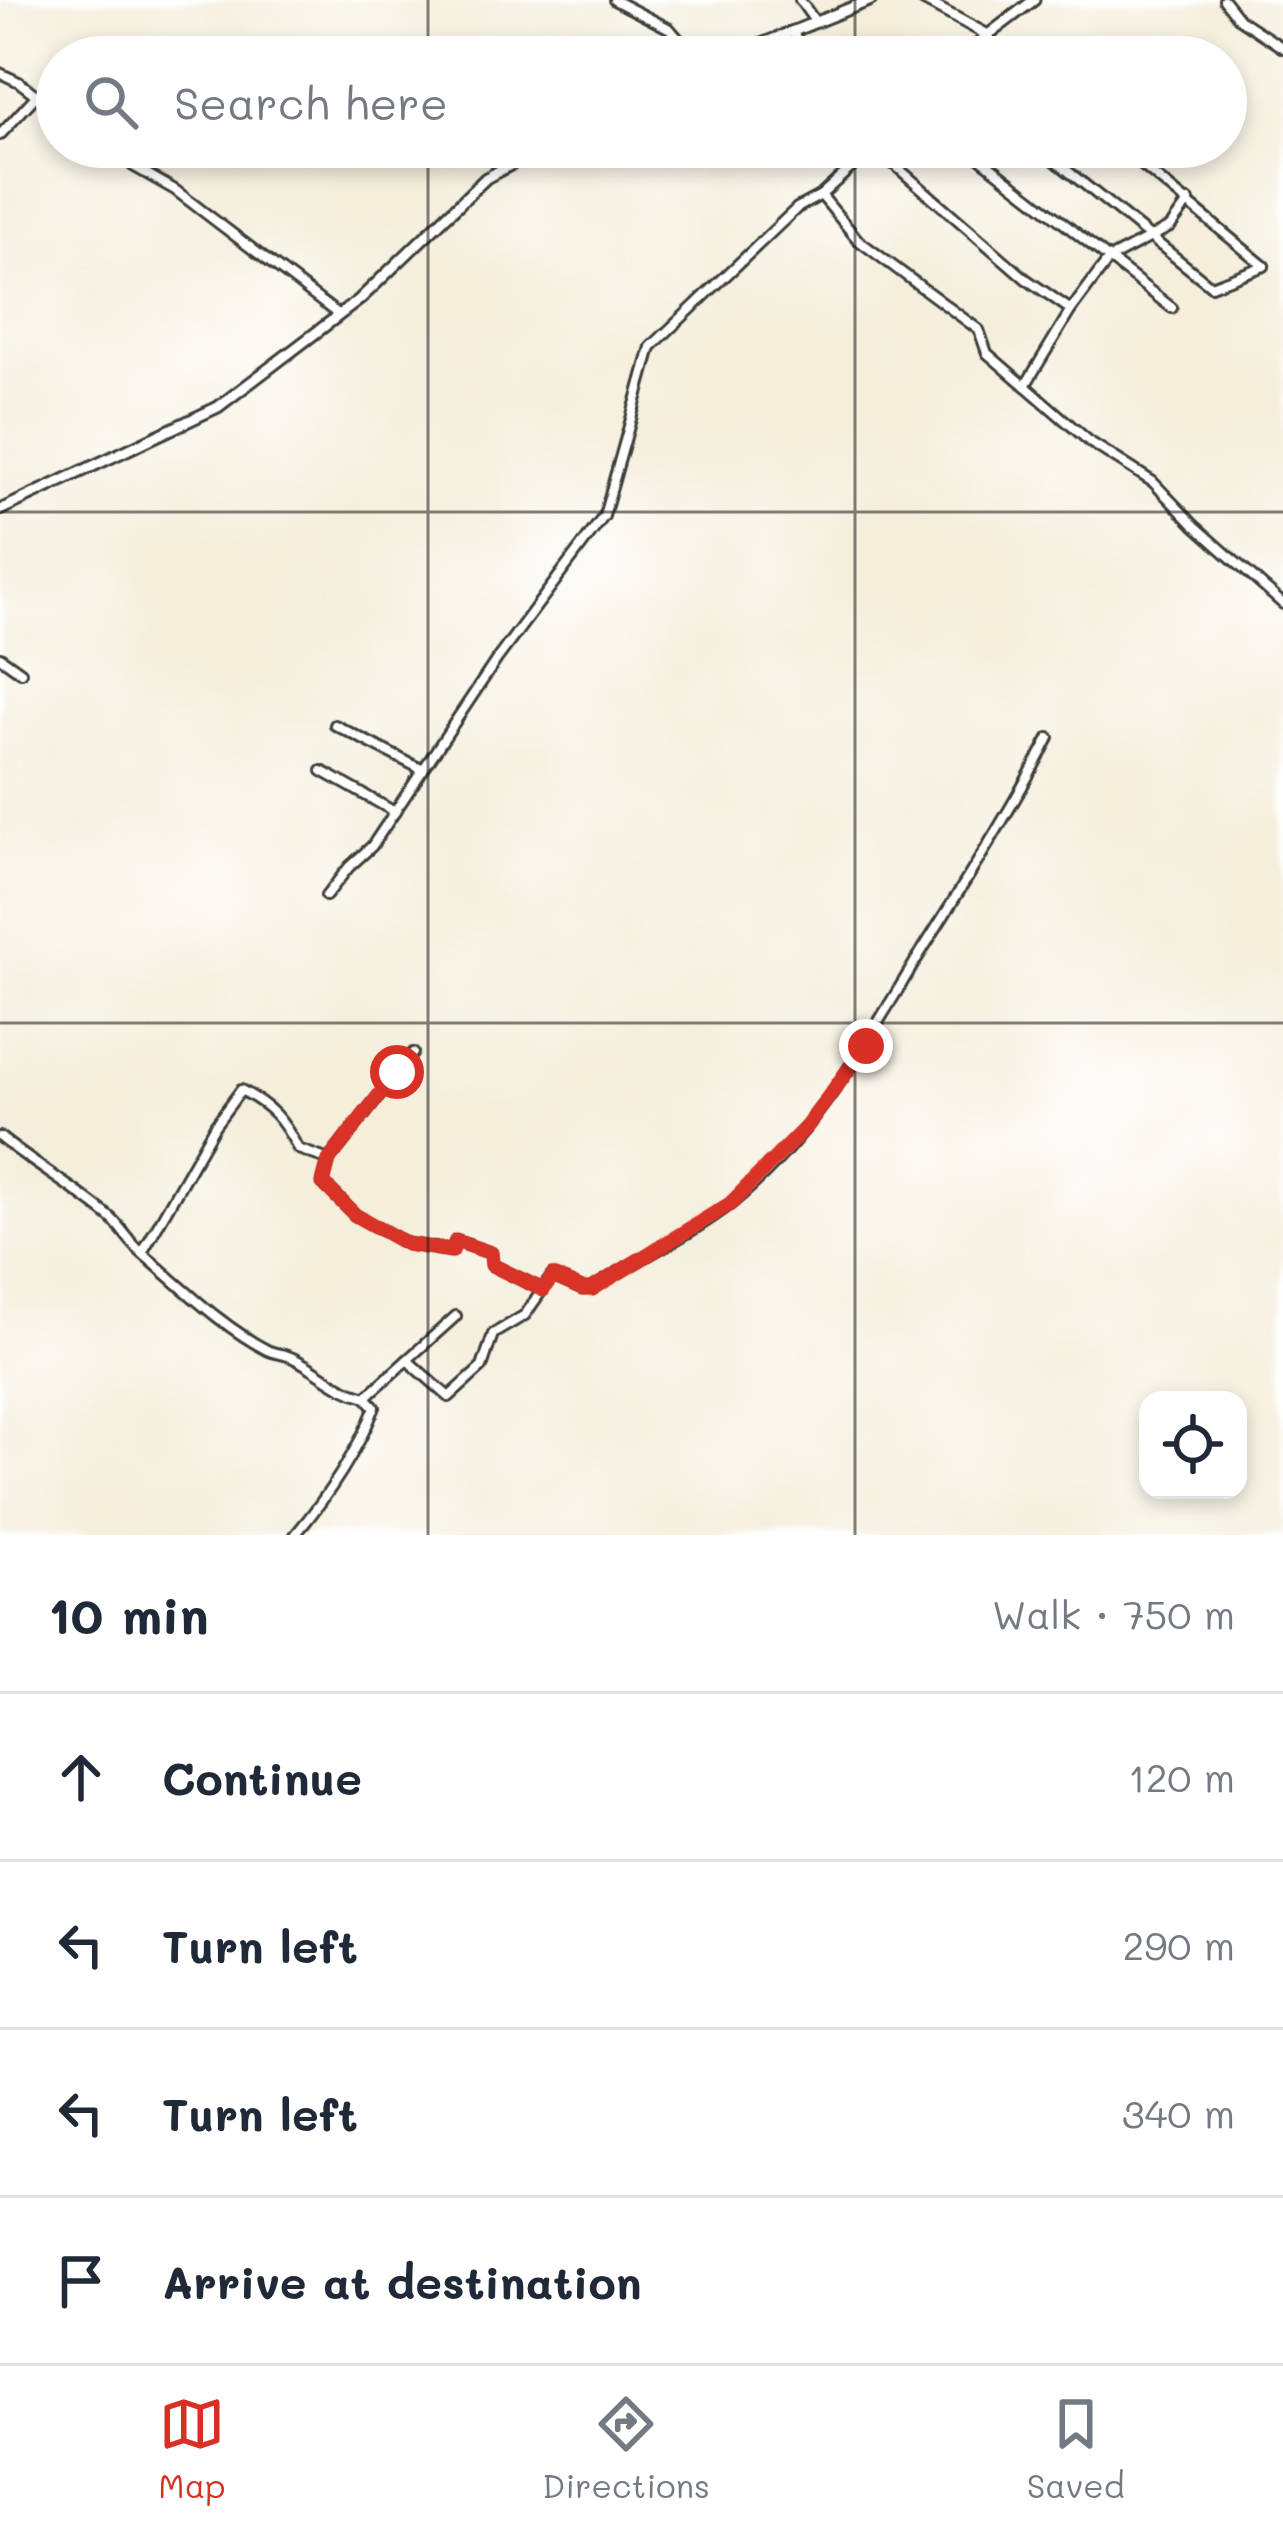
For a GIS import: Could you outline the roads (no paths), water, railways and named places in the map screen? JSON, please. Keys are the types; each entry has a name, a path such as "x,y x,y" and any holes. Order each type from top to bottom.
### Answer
{"street":[{"path":"614,0 676,36"},
{"path":"800,0 814,20"},
{"path":"777,36 871,0"},
{"path":"922,0 979,36"},
{"path":"988,36 1034,0"},
{"path":"1224,0 1238,19 1283,48"},
{"path":"791,30 795,36"},
{"path":"0,73 35,97 0,135"},
{"path":"137,168 176,190 339,315"},
{"path":"0,510 218,407 339,315 486,178 505,168"},
{"path":"326,896 373,846 497,659 604,517 651,347 797,208 850,168"},
{"path":"898,168 1026,278 1071,310"},
{"path":"993,168 1172,308"},
{"path":"1064,168 1211,286 1264,266 1147,168"},
{"path":"820,195 858,240 979,331 987,352 1090,442 1154,482 1194,525 1283,604"},
{"path":"1025,386 1109,259 1170,227 1189,201"},
{"path":"0,657 21,672"},
{"path":"335,725 423,770"},
{"path":"407,1360 449,1396 482,1367 493,1334 525,1315 553,1276 592,1289 671,1244 759,1178 849,1073 1006,820 1049,738"},
{"path":"322,771 395,812"},
{"path":"413,1053 329,1160 323,1183 355,1215 407,1244 452,1251 456,1241 491,1253 492,1265 543,1290"},
{"path":"142,1253 215,1125 241,1090 271,1106 298,1149 329,1160"},
{"path":"0,1137 113,1220 142,1253 195,1298 269,1351 289,1356 336,1388 366,1396 375,1407 337,1480 295,1535"},
{"path":"366,1396 456,1316"}]}
